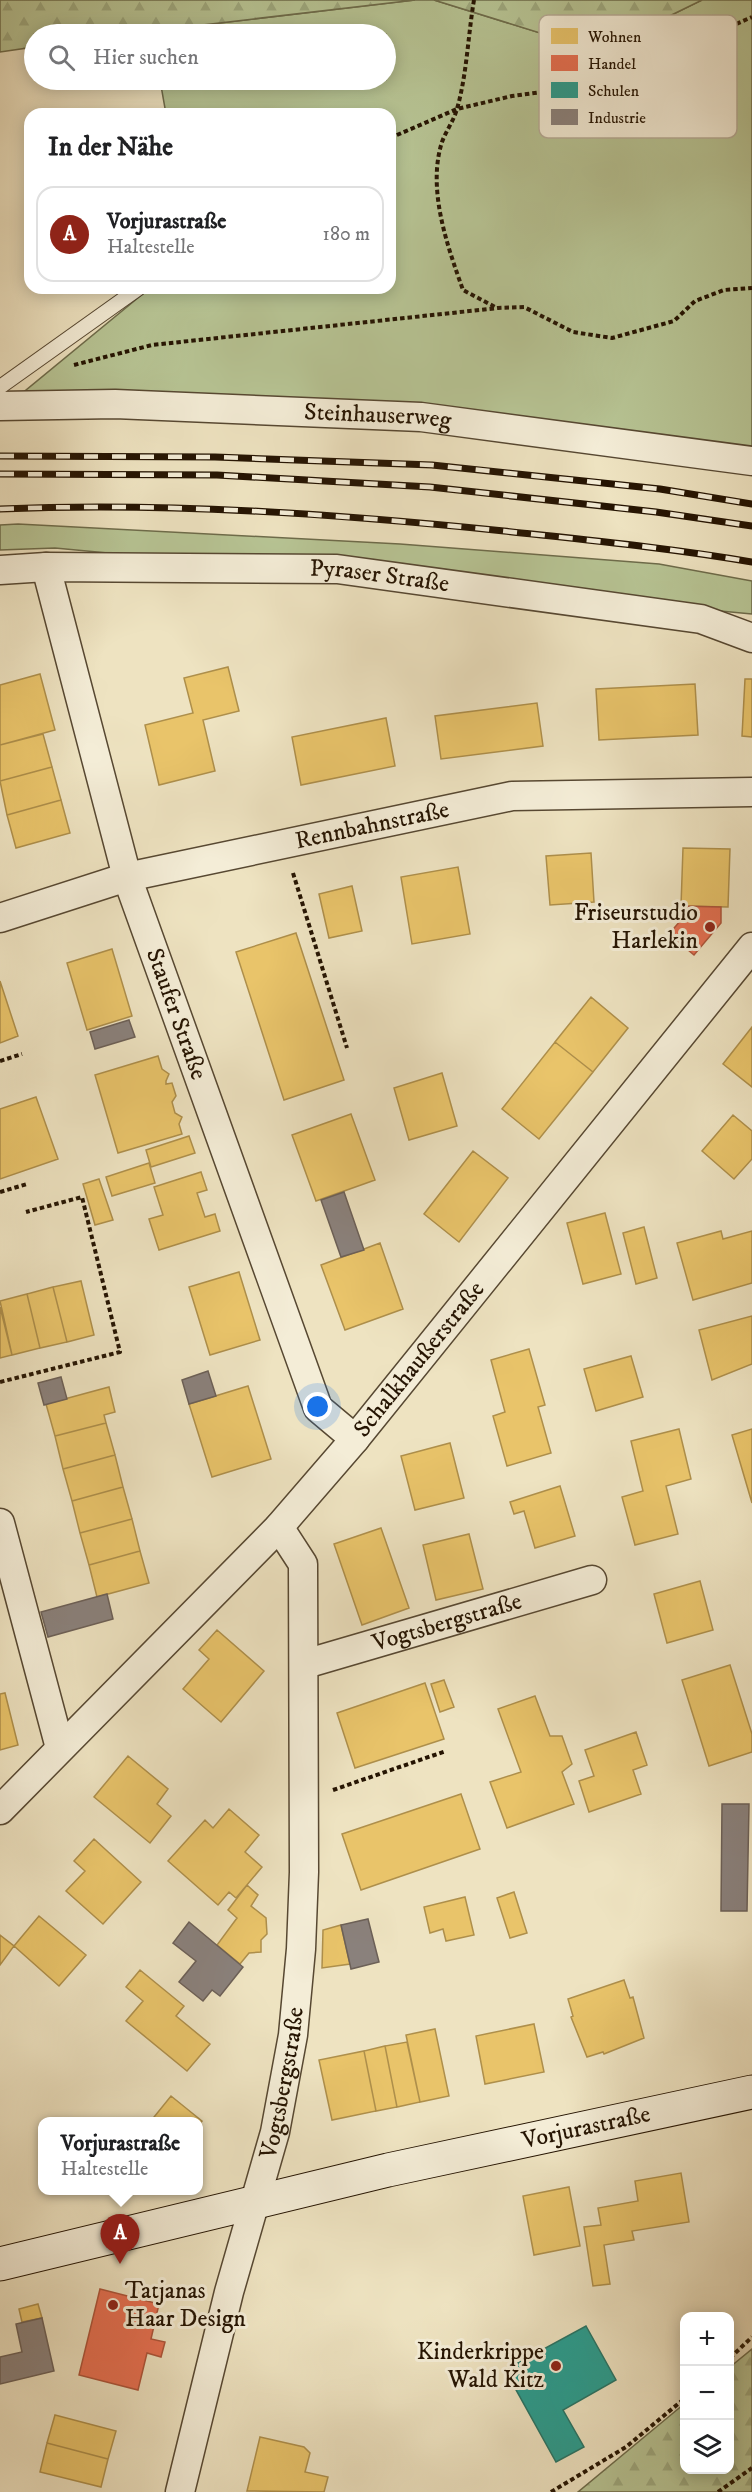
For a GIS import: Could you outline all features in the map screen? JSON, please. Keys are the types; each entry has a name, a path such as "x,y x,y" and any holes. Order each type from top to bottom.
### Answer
{"main road":[{"name":"Vorjurastraße","path":"0,2264 400,2168 752,2092"}],"street":[{"name":"Steinhauserweg","path":"0,406 115,405 421,417 752,461"},
{"name":"Pyraser Straße","path":"0,570 46,567 337,569 701,619 752,638"},
{"name":"Staufer Straße","path":"46,567 127,877 318,1408 355,1439"},
{"name":"Rennbahnstraße","path":"0,918 127,877 512,796 752,792"},
{"name":"Schalkhaußerstraße","path":"0,1810 279,1527 355,1439 752,948"},
{"path":"0,1523 60,1748"},
{"name":"Vogtsbergstraße","path":"180,2492 229,2292 257,2202 275,2132 293,2035 301,1949 304,1800 303,1564 279,1527"},
{"name":"Vogtsbergstraße","path":"304,1664 592,1580"}],"lane":[{"path":"0,387 131,294"}],"path":[{"path":"474,0 457,109 442,144 437,172 438,203 453,262 463,290 498,308"},
{"path":"737,24 752,17"},
{"path":"396,135 457,109 539,92"},
{"path":"71,366 152,345 498,308 524,308 573,332 612,338 674,321 695,301 724,290 752,288"},
{"path":"283,844 347,1048"},
{"path":"0,1061 22,1054"},
{"path":"0,1192 27,1184"},
{"path":"0,1382 120,1352 82,1197 26,1212"},
{"path":"304,1800 446,1750"},
{"path":"734,2353 752,2337"},
{"path":"551,2492 626,2448 680,2402"},
{"path":"718,2492 752,2468"}],"green space":[{"path":"0,0 415,0 210,24 24,24 24,48 0,52"},
{"path":"415,0 434,0 539,33 539,138 737,138 737,15 671,15 702,0 752,0 752,463 542,435 14,400 143,294 396,294 396,108 165,108 162,90 396,90 396,24 211,24"},
{"path":"434,0 702,0 671,15 539,15 539,33"},
{"path":"18,524 400,544 659,564 752,581 752,614 55,548 0,550 0,525"},
{"path":"752,2349 752,2492 578,2492 680,2407 680,2474 734,2474 734,2364"}],"building: Wohnen":[{"path":"228,667 239,711 203,720 215,771 159,785 145,725 193,713 184,678"},
{"path":"40,674 55,730 0,745 0,685"},
{"path":"745,679 752,679 752,737 742,736"},
{"path":"695,684 698,735 599,740 596,689"},
{"path":"537,703 543,746 441,759 435,716"},
{"path":"386,718 395,766 301,785 292,737"},
{"path":"43,734 52,767 0,781 0,745"},
{"path":"52,767 61,800 7,815 0,781"},
{"path":"61,800 70,833 16,848 7,815"},
{"path":"683,848 730,849 728,907 681,906"},
{"path":"591,853 594,902 550,905 546,856"},
{"path":"458,867 470,934 412,944 401,877"},
{"path":"352,886 362,931 329,938 319,894"},
{"path":"296,933 344,1080 284,1100 236,952"},
{"path":"112,949 132,1016 87,1030 67,963"},
{"path":"0,981 18,1036 0,1043"},
{"path":"591,997 628,1028 593,1072 555,1042"},
{"path":"752,1027 752,1087 723,1064"},
{"path":"555,1042 593,1072 539,1139 502,1109"},
{"path":"158,1056 162,1069 169,1074 166,1084 172,1083 176,1096 172,1102 175,1113 182,1117 179,1124 182,1134 118,1153 95,1075"},
{"path":"442,1073 457,1126 409,1140 394,1088"},
{"path":"36,1097 58,1159 0,1179 0,1109"},
{"path":"351,1114 375,1180 316,1201 292,1135"},
{"path":"733,1115 752,1131 752,1159 734,1179 702,1151"},
{"path":"189,1136 195,1153 151,1167 146,1150"},
{"path":"473,1151 508,1178 459,1242 424,1214"},
{"path":"149,1163 155,1183 112,1196 106,1177"},
{"path":"201,1172 207,1190 197,1193 205,1217 215,1214 220,1231 159,1250 149,1219 163,1215 154,1187"},
{"path":"99,1179 113,1220 95,1225 83,1184"},
{"path":"605,1213 621,1274 583,1284 567,1223"},
{"path":"644,1227 657,1278 636,1284 623,1233"},
{"path":"721,1231 723,1239 752,1231 752,1283 693,1300 677,1243"},
{"path":"380,1243 403,1309 345,1330 321,1265"},
{"path":"239,1272 260,1340 210,1355 189,1287"},
{"path":"81,1281 94,1335 67,1342 53,1287"},
{"path":"53,1287 67,1342 40,1348 27,1294"},
{"path":"27,1294 40,1348 12,1355 0,1301"},
{"path":"0,1307 12,1355 0,1358"},
{"path":"752,1316 752,1364 712,1380 699,1330"},
{"path":"529,1349 545,1405 538,1407 551,1453 507,1466 493,1416 505,1412 491,1360"},
{"path":"631,1356 643,1397 596,1411 584,1369"},
{"path":"248,1386 271,1459 212,1477 189,1404"},
{"path":"109,1387 115,1412 104,1415 106,1423 55,1436 46,1404"},
{"path":"106,1423 115,1455 63,1469 55,1436"},
{"path":"679,1429 691,1479 666,1486 678,1534 635,1545 622,1497 643,1491 631,1441"},
{"path":"752,1429 752,1503 732,1435"},
{"path":"450,1443 464,1498 415,1510 401,1456"},
{"path":"115,1455 123,1487 72,1501 63,1469"},
{"path":"560,1486 575,1536 535,1548 524,1511 514,1514 510,1502"},
{"path":"123,1487 132,1519 80,1533 72,1501"},
{"path":"132,1519 140,1551 89,1565 80,1533"},
{"path":"381,1528 409,1608 362,1625 334,1544"},
{"path":"469,1534 483,1589 436,1600 423,1545"},
{"path":"140,1551 149,1583 97,1597 89,1565"},
{"path":"700,1581 713,1630 667,1643 654,1594"},
{"path":"217,1630 264,1671 221,1722 183,1689 209,1659 199,1650"},
{"path":"730,1665 752,1734 752,1752 709,1766 682,1680"},
{"path":"444,1680 454,1707 440,1712 431,1684"},
{"path":"425,1683 444,1739 355,1768 337,1713"},
{"path":"5,1693 18,1745 0,1750 0,1694"},
{"path":"535,1696 550,1736 562,1736 572,1764 562,1772 574,1804 507,1828 490,1782 521,1772 498,1709"},
{"path":"636,1732 647,1765 633,1770 641,1794 589,1812 579,1781 594,1776 585,1750"},
{"path":"128,1756 168,1789 157,1804 171,1816 150,1843 94,1797"},
{"path":"461,1794 480,1849 361,1890 342,1834"},
{"path":"229,1809 259,1835 245,1852 262,1867 236,1898 229,1892 218,1905 168,1861 205,1820 213,1828"},
{"path":"94,1839 141,1882 103,1924 66,1891 85,1871 74,1861"},
{"path":"247,1885 258,1895 251,1906 266,1918 267,1934 261,1940 261,1952 249,1953 240,1964 217,1945 237,1918 228,1910"},
{"path":"514,1892 527,1933 510,1938 497,1898"},
{"path":"465,1897 474,1935 446,1941 443,1929 430,1933 424,1907"},
{"path":"39,1916 86,1955 59,1986 14,1946"},
{"path":"341,1925 350,1964 322,1968 323,1930"},
{"path":"0,1935 14,1946 0,1965"},
{"path":"140,1970 184,2006 176,2016 210,2044 187,2071 126,2021 143,2001 126,1987"},
{"path":"624,1980 630,1998 633,1997 644,2038 604,2054 603,2052 587,2057 571,2017 573,2016 568,1999"},
{"path":"534,2024 544,2072 485,2084 476,2036"},
{"path":"435,2029 449,2096 420,2102 406,2035"},
{"path":"407,2042 420,2102 397,2107 385,2046"},
{"path":"385,2046 397,2107 376,2111 364,2051"},
{"path":"364,2051 376,2111 332,2120 319,2060"},
{"path":"171,2096 197,2117 154,2117"},
{"path":"681,2173 689,2222 632,2231 634,2240 604,2245 610,2284 593,2286 584,2227 601,2225 598,2208 638,2201 635,2181"},
{"path":"569,2187 580,2246 534,2255 523,2196"},
{"path":"38,2304 42,2318 22,2322 19,2309"},
{"path":"55,2415 116,2431 108,2459 47,2443"},
{"path":"260,2437 304,2447 310,2453 305,2472 328,2477 324,2492 247,2491"},
{"path":"47,2443 108,2459 101,2487 40,2472"}],"building: Handel":[{"path":"681,906 721,907 721,923 694,955 669,934 681,920"},
{"path":"100,2289 159,2304 151,2339 165,2342 161,2357 147,2353 138,2390 79,2375"}],"building: Schulen":[{"path":"586,2326 616,2380 563,2410 584,2447 556,2462 505,2370"}],"building: Industrie":[{"path":"129,1020 135,1037 95,1049 90,1032"},
{"path":"344,1192 364,1250 341,1257 321,1200"},
{"path":"208,1371 216,1396 189,1404 182,1380"},
{"path":"61,1377 67,1399 44,1405 38,1383"},
{"path":"107,1594 113,1619 48,1637 41,1612"},
{"path":"722,1804 749,1804 747,1911 721,1911"},
{"path":"368,1919 379,1962 351,1969 341,1925"},
{"path":"189,1922 243,1967 220,1996 212,1990 203,2001 179,1982 196,1961 173,1943"},
{"path":"42,2318 54,2371 0,2384 0,2357 22,2352 16,2324"}],"railway":[{"path":"0,456 215,457 432,465 660,489 752,504"},
{"path":"0,474 217,475 430,487 656,512 752,526"},
{"path":"0,509 189,508 315,515 441,525 659,548 752,562"}],"place":[{"name":"Friseurstudio Harlekin","path":"710,927"},
{"name":"Vorjurastraße","path":"120,2264"},
{"name":"Tatjanas Haar Design","path":"113,2305"},
{"name":"Kinderkrippe Wald Kitz","path":"556,2366"}]}
